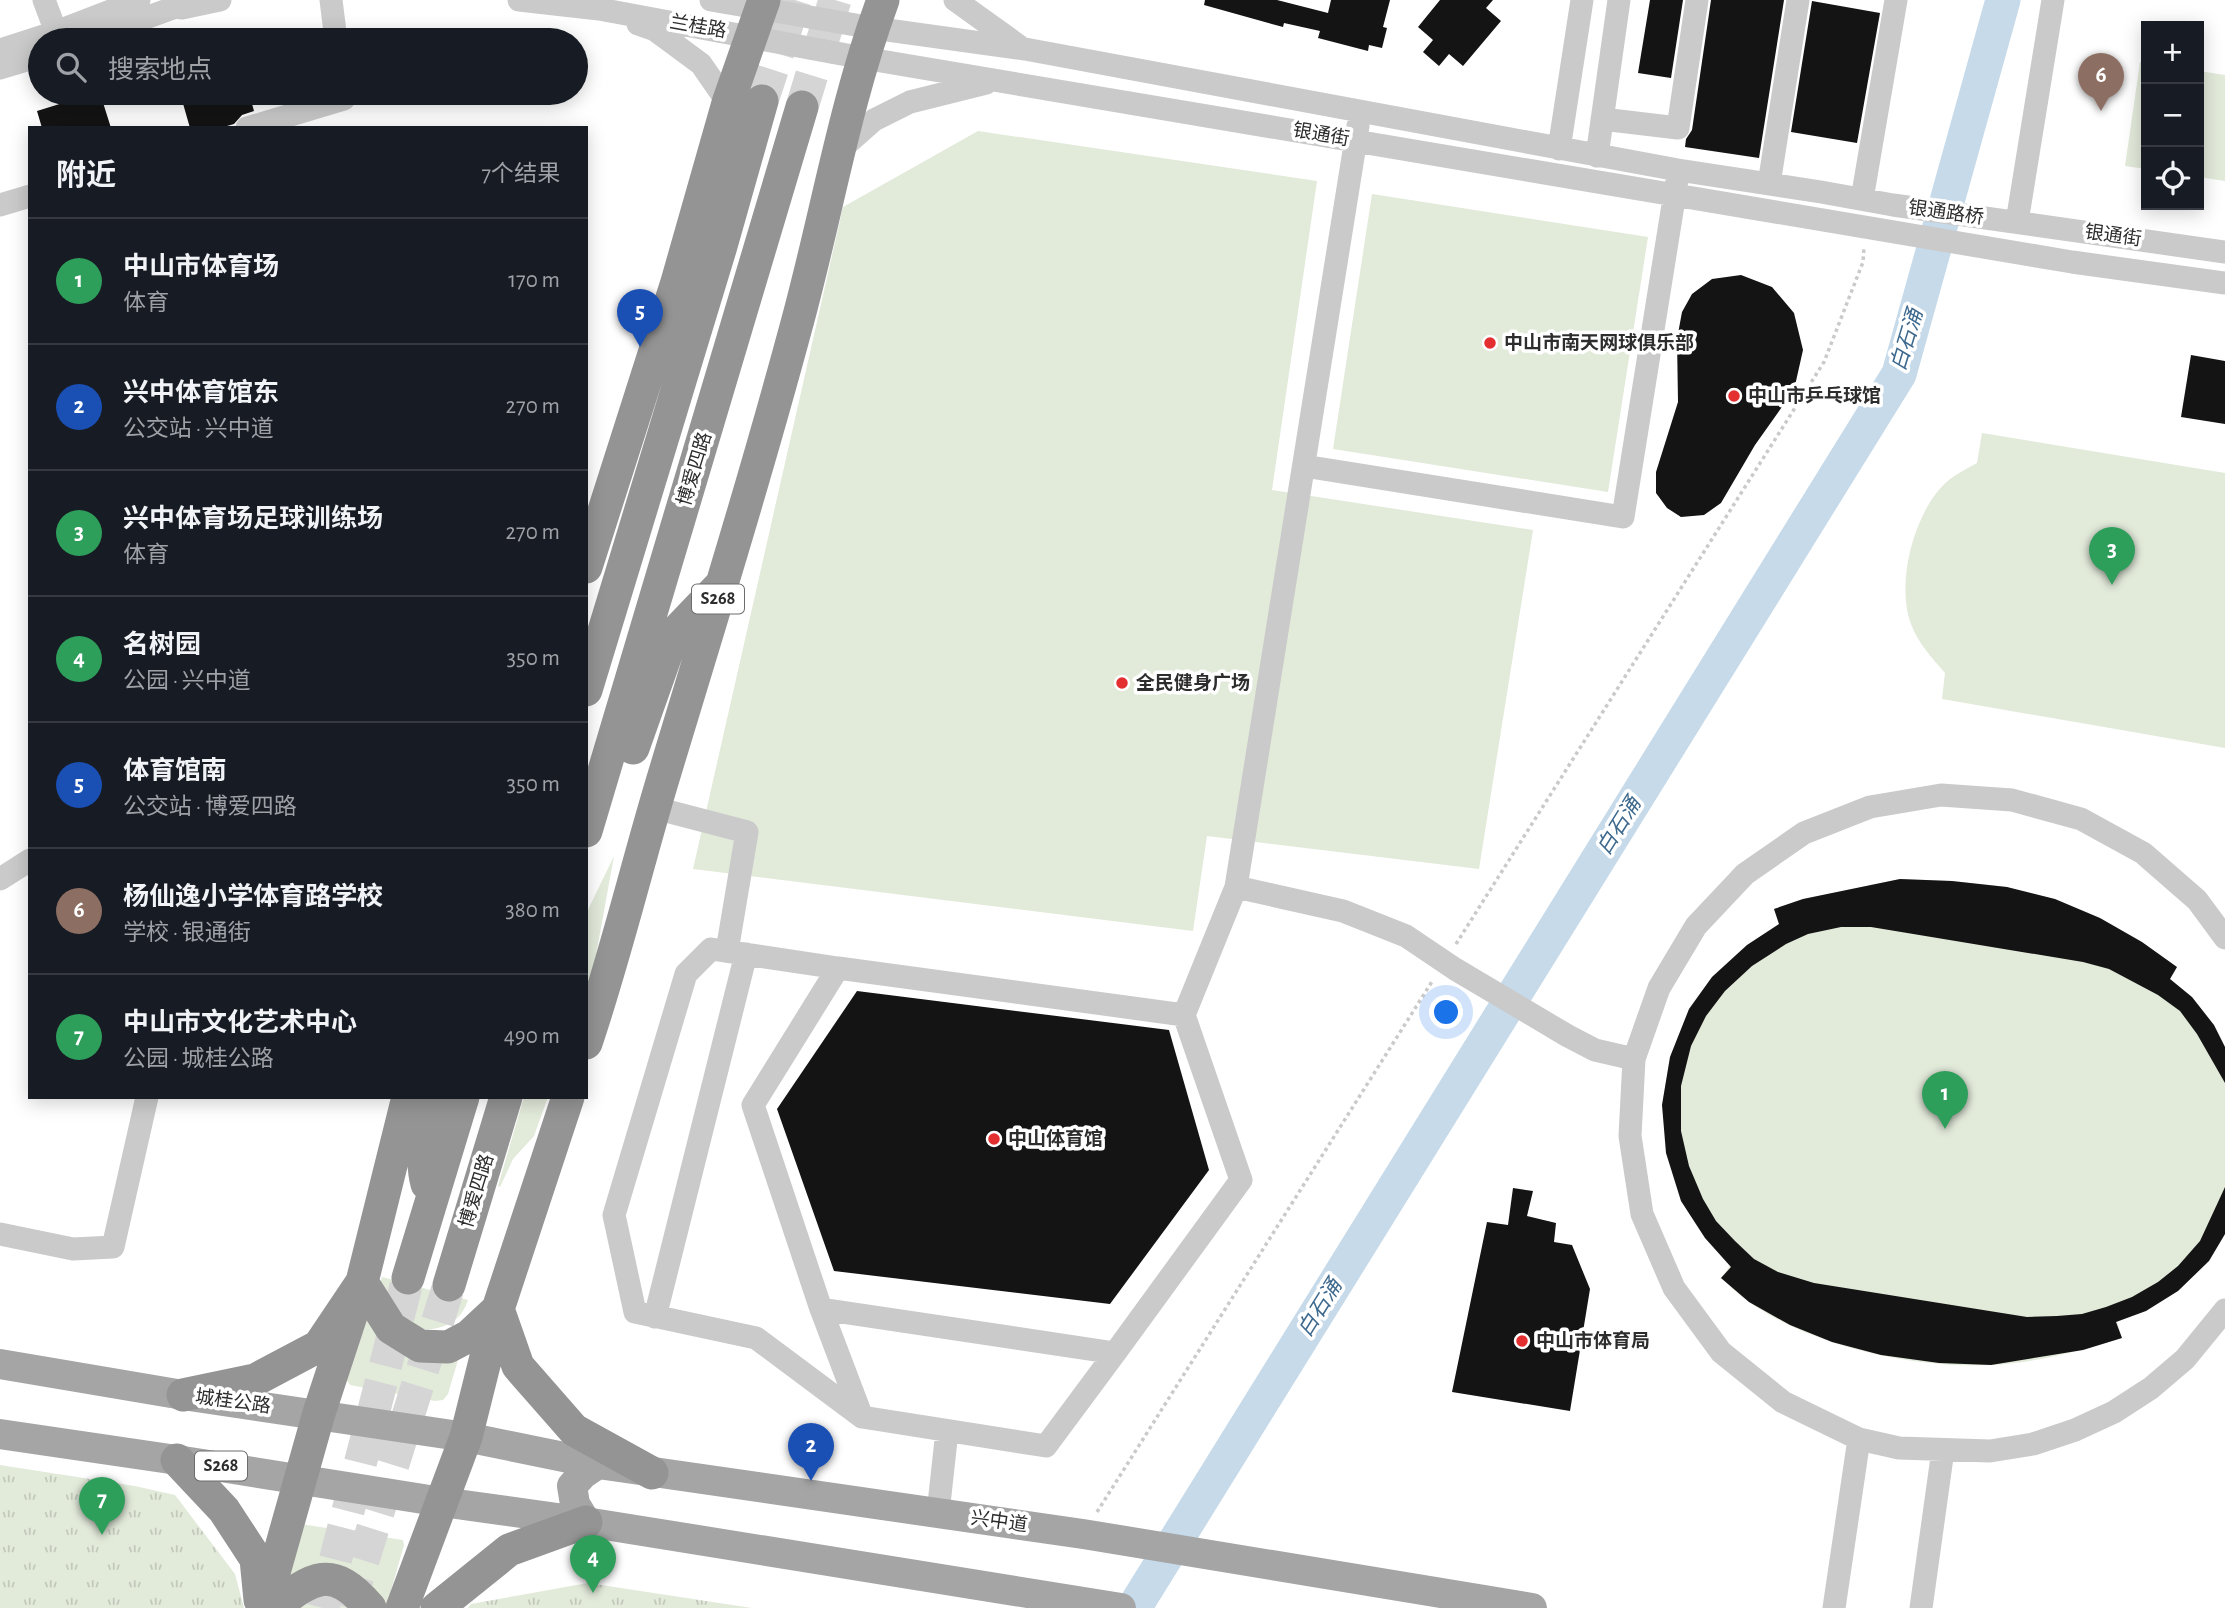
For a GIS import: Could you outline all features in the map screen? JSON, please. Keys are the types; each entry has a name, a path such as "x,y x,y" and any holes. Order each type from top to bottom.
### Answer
{"highway":[{"path":"589,560 677,282 728,103 760,15"},
{"name":"S268","path":"588,1037 611,968 655,807 797,325 839,151 873,28"},
{"name":"博爱四路","path":"588,683 721,246 762,101"},
{"name":"博爱四路","path":"588,824 802,107"},
{"path":"598,790 630,756 673,635 723,583"},
{"path":"263,1608 319,1413 362,1282 408,1099"},
{"path":"432,1200 424,1173 426,1138 435,1099"},
{"path":"408,1278 462,1099"},
{"name":"博爱四路","path":"449,1285 505,1099"},
{"path":"402,1608 466,1437 498,1309 567,1099"},
{"path":"362,1282 391,1328 420,1346 448,1347 469,1336 498,1309"},
{"path":"183,1395 255,1380 319,1346 362,1282"},
{"path":"498,1309 518,1366 574,1430 652,1473"},
{"path":"177,1460 224,1510 256,1559 263,1608"},
{"path":"437,1608 509,1550 586,1522"},
{"path":"273,1608 303,1584 328,1579 343,1583 355,1591 370,1608"}],"main road":[{"name":"城桂公路","path":"0,1364 183,1395 319,1413 466,1437"},
{"name":"S268","path":"0,1434 442,1502"},
{"name":"兴中道","path":"466,1437 652,1473 1095,1536 1532,1608"},
{"path":"586,1522 575,1504 572,1486 598,1464"},
{"path":"442,1502 586,1522 1121,1608"}],"street":[{"path":"44,0 54,28"},
{"path":"66,28 139,0"},
{"path":"119,28 195,0"},
{"path":"169,10 220,0"},
{"path":"331,0 334,28"},
{"name":"兰桂路","path":"519,0 599,9 760,15"},
{"name":"兰桂路","path":"711,0 760,15"},
{"path":"955,0 1025,50"},
{"path":"1559,149 1582,0"},
{"path":"1597,156 1619,0"},
{"path":"1602,119 1678,128 1698,0"},
{"path":"1769,184 1798,0"},
{"path":"1862,199 1896,0"},
{"path":"2008,222 2053,0"},
{"path":"599,9 655,30 701,64 728,103"},
{"name":"银通街","path":"760,15 1025,50 1597,156 1893,205"},
{"name":"银通街","path":"760,15 873,28 1010,81 1890,232"},
{"path":"0,50 28,41"},
{"path":"0,68 28,59"},
{"path":"839,151 874,120 910,102 981,84 1010,81"},
{"path":"254,126 324,105"},
{"path":"1184,1015 711,949 686,974 614,1215 635,1312 756,1338 862,1417 1046,1446 1241,1181 1184,1015 1236,887 1360,113"},
{"path":"1304,466 1623,517 1678,170"},
{"path":"0,205 28,197"},
{"name":"银通路桥","path":"1893,205 2008,222"},
{"name":"银通街","path":"2008,222 2225,252"},
{"name":"银通路桥","path":"1890,232 2225,283"},
{"path":"2225,938 2197,901 2143,853 2081,819 2012,800 1941,795 1870,807 1804,834 1745,874 1696,926 1659,988 1634,1059 1630,1136 1642,1214 1674,1288 1721,1352 1783,1402 1859,1439 1899,1448 1990,1451 2033,1444 2075,1430 2115,1412 2151,1388 2185,1359 2225,1310"},
{"path":"655,807 747,832 737,953 655,1317"},
{"path":"0,878 28,861"},
{"path":"1236,887 1343,911 1406,936 1535,1018 1595,1050 1634,1059"},
{"path":"838,968 753,1105 821,1309 862,1417"},
{"path":"0,1234 73,1249 113,1247 147,1099"},
{"path":"821,1309 1115,1353"},
{"path":"937,1513 947,1430"},
{"path":"1834,1608 1859,1439"},
{"path":"1921,1608 1943,1450"}],"path":[{"path":"1095,1536 1824,362 1863,262 1866,228"}],"green space":[{"path":"2140,62 2141,168 2125,166"},
{"path":"2204,72 2225,75 2225,181 2204,178"},
{"name":"全民健身广场","path":"978,131 1317,181 1272,490 1533,530 1479,869 1207,836 1193,931 693,869 843,207"},
{"name":"中山市南天网球俱乐部","path":"1372,194 1648,237 1608,492 1333,449"},
{"path":"1982,433 2225,473 2225,748 1942,699 1945,673 1921,644 1911,624 1905,588 1907,567 1911,546 1927,508 1950,479 1977,463"},
{"path":"614,856 594,966 588,982 588,910"},
{"path":"1900,879 2007,887 2177,967 2170,979 2202,1010 2225,1047 2225,1234 2209,1261 2178,1291 2146,1310 2117,1322 2122,1338 2057,1356 1990,1365 1929,1363 1865,1352 1803,1331 1775,1318 1745,1299 1721,1278 1730,1266 1705,1238 1681,1201 1662,1105 1670,1057 1689,1009 1712,977 1747,945 1779,925 1774,909 1803,899"},
{"path":"523,1099 547,1099 534,1136 513,1159 500,1187 498,1186"},
{"path":"382,1277 468,1300 458,1317 442,1327 423,1329 403,1326 380,1284"},
{"path":"363,1319 463,1343 448,1394 443,1400 435,1401 350,1385 346,1379"},
{"path":"0,1465 135,1486 175,1495 235,1574 244,1608 0,1608"},
{"path":"301,1524 403,1540 404,1545 386,1608 289,1581"},
{"path":"588,1583 752,1608 468,1608 471,1604"},
{"path":"317,1591 360,1608 288,1608"}],"building":[{"path":"1205,0 1277,0 1328,13 1331,0 1390,0 1383,27 1387,28 1382,48 1369,45 1368,51 1318,38 1320,31 1284,23 1283,27 1204,5"},
{"path":"1440,0 1493,0 1486,8 1501,21 1463,66 1449,54 1439,66 1423,52 1433,40 1418,27"},
{"path":"1650,0 1683,0 1671,78 1638,73"},
{"path":"1711,0 1784,0 1759,158 1685,147 1686,139 1692,130"},
{"path":"1812,1 1880,13 1857,143 1791,132"},
{"path":"56,105 104,105 110,126 41,126 37,111"},
{"path":"183,105 252,105 254,111 242,115 234,124 189,126"},
{"name":"中山市乒乓球馆","path":"1741,275 1772,287 1794,313 1803,350 1794,390 1755,445 1721,503 1704,515 1681,517 1667,508 1656,493 1656,472 1678,402 1677,339 1682,312 1692,294 1712,279"},
{"path":"2191,355 2225,361 2225,424 2181,417"},
{"path":"1900,879 2007,887 2055,899 2100,918 2142,942 2177,967 2170,979 2192,997 2214,1025 2225,1047 2225,1083 2197,1034 2180,1011 2158,995 2109,969 2083,962 1871,927 1841,927 1808,934 1786,944 1752,966 1725,991 1706,1016 1691,1046 1681,1086 1681,1131 1689,1166 1703,1199 1716,1221 1735,1241 1754,1259 1778,1272 1814,1283 2027,1317 2082,1314 2132,1297 2158,1282 2178,1266 2200,1241 2225,1187 2225,1234 2209,1261 2178,1291 2146,1311 2116,1322 2122,1338 2083,1350 1991,1365 1939,1363 1881,1355 1832,1342 1790,1325 1749,1302 1721,1278 1731,1267 1705,1238 1681,1201 1666,1153 1662,1105 1670,1057 1689,1009 1712,977 1747,945 1779,924 1774,909 1803,899"},
{"name":"中山体育馆","path":"857,991 1169,1030 1209,1170 1110,1304 834,1271 777,1109"},
{"name":"中山市体育局","path":"1513,1188 1533,1191 1527,1216 1556,1223 1554,1242 1572,1245 1590,1289 1570,1411 1452,1392 1487,1222 1508,1225"}],"waterway":[{"name":"白石涌","path":"1134,1608 1899,374 2003,0"}],"tunnel":[{"path":"762,101 795,0"},
{"path":"802,107 835,0"},
{"path":"323,1608 408,1278"},
{"path":"348,1608 449,1285"}],"place":[{"name":"杨仙逸小学体育路学校","path":"2101,111"},
{"name":"中山市南天网球俱乐部","path":"1490,343"},
{"name":"体育馆南","path":"640,347"},
{"name":"中山市乒乓球馆","path":"1734,396"},
{"name":"兴中体育场足球训练场","path":"2112,585"},
{"name":"全民健身广场","path":"1122,683"},
{"name":"中山市体育场","path":"1945,1129"},
{"name":"中山体育馆","path":"994,1139"},
{"name":"中山市体育局","path":"1522,1341"},
{"name":"兴中体育馆东","path":"811,1481"},
{"name":"中山市文化艺术中心","path":"102,1535"},
{"name":"名树园","path":"593,1593"}]}
